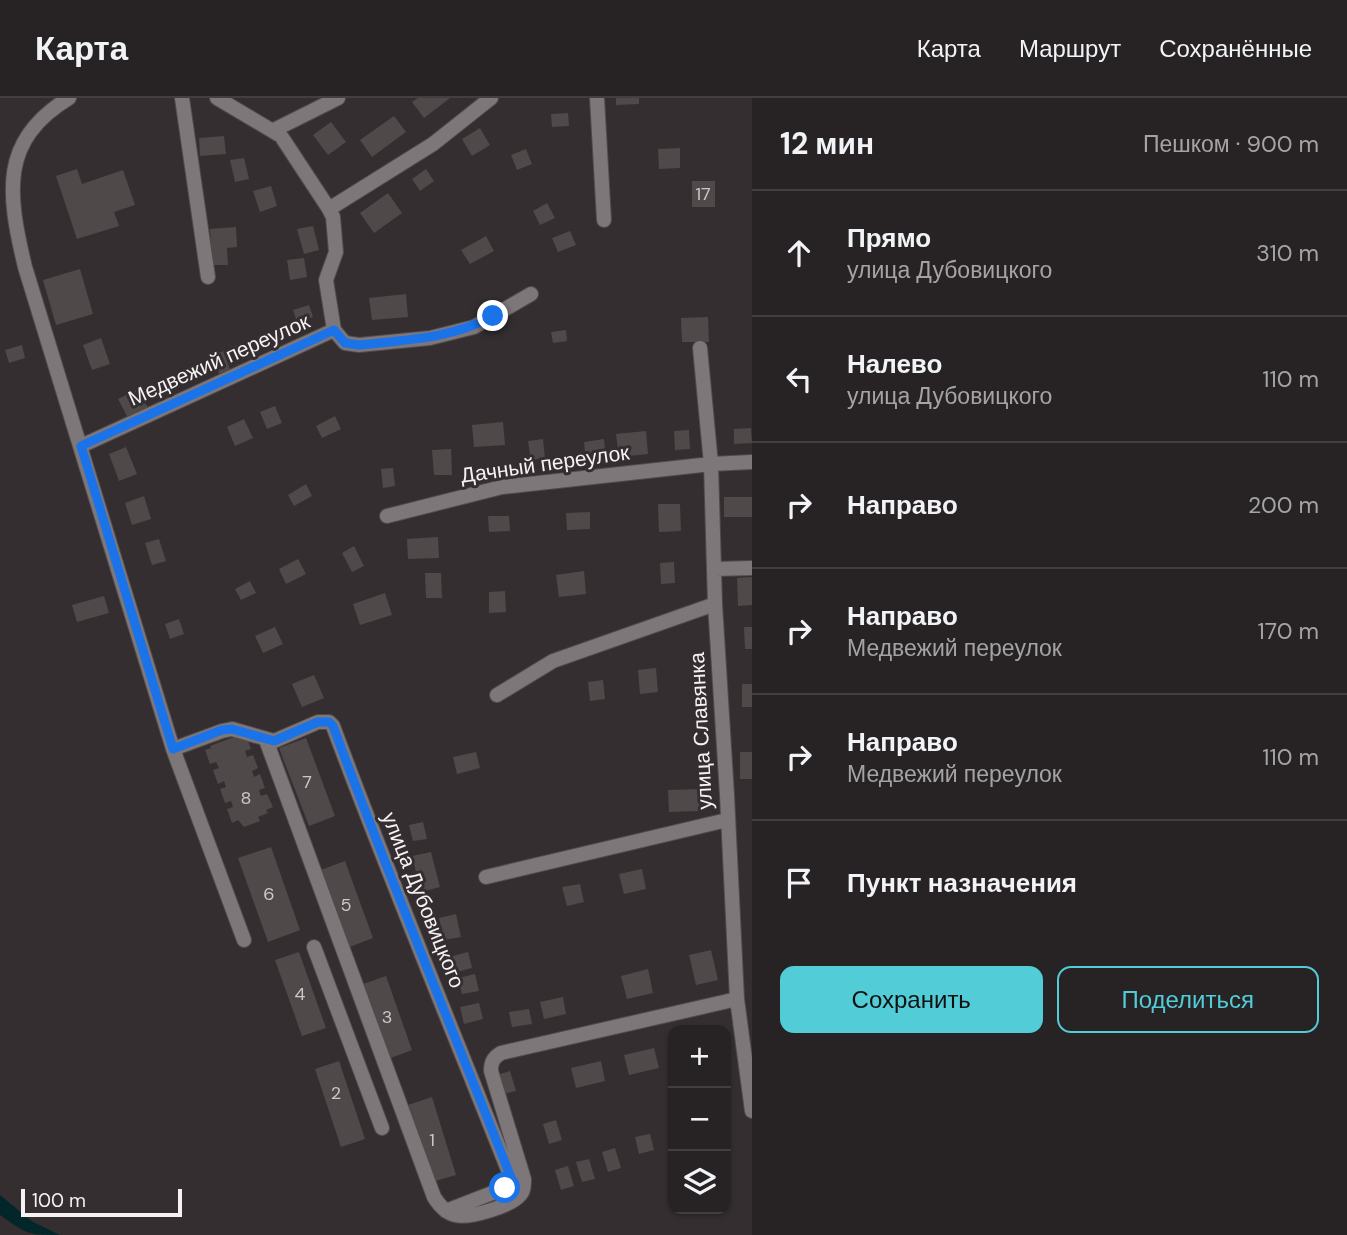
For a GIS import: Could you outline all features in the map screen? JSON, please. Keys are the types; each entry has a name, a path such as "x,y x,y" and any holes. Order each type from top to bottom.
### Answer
{"street":[{"path":"69,98 49,108 11,144 9,164 14,222 24,267 173,749 244,940"},
{"path":"182,98 208,277"},
{"path":"217,98 281,136 329,209 333,218 336,252 326,280 334,330"},
{"path":"274,130 338,98"},
{"path":"329,209 433,144 491,98"},
{"path":"597,98 604,220"},
{"name":"Медвежий переулок","path":"81,446 334,330 345,343 359,345 430,338 474,327 531,294"},
{"name":"улица Славянка","path":"700,348 710,464 737,999 752,1111"},
{"name":"Дачный переулок","path":"387,516 502,487 710,464 752,462"},
{"path":"714,569 752,568"},
{"path":"497,695 553,661 715,604"},
{"name":"улица Дубовицкого","path":"266,740 284,738 318,722 329,722 333,726 383,863 419,944 510,1175 511,1180 505,1188 446,1211"},
{"path":"173,749 222,730 232,729 266,740 433,1197 446,1211 456,1215 483,1213 514,1200 523,1188 524,1179 491,1071 494,1057 500,1053 737,999"},
{"path":"486,877 727,820"},
{"path":"314,947 382,1128"},
{"path":"348,1034 370,1026"}],"water":[{"path":"0,1195 33,1222 60,1235 34,1234 16,1226 0,1215"}],"building":[{"path":"418,98 450,98 424,118 412,102"},
{"path":"616,98 639,98 639,104 616,105"},
{"path":"568,113 569,126 552,127 551,114"},
{"path":"394,116 406,132 372,157 360,140"},
{"path":"331,122 346,142 328,155 313,135"},
{"path":"480,128 490,145 472,156 462,139"},
{"path":"224,136 226,154 200,156 199,138"},
{"path":"680,148 680,168 659,169 658,149"},
{"path":"526,149 532,164 517,170 511,155"},
{"path":"244,158 249,179 235,182 230,160"},
{"path":"77,169 82,184 123,170 135,205 114,212 119,226 77,239 56,176"},
{"path":"426,169 434,181 420,191 412,179"},
{"path":"692,181 715,181 715,207 692,207"},
{"path":"271,186 277,206 260,212 253,191"},
{"path":"388,193 402,213 374,233 360,213"},
{"path":"547,203 555,218 540,225 533,211"},
{"path":"313,226 319,250 304,254 297,229"},
{"path":"236,227 237,247 227,248 228,265 212,265 210,229"},
{"path":"570,231 576,245 558,252 552,238"},
{"path":"486,236 494,251 470,264 461,250"},
{"path":"304,258 307,277 290,280 287,260"},
{"path":"80,269 93,314 56,325 43,280"},
{"path":"406,294 408,317 372,320 369,298"},
{"path":"309,305 313,317 297,322 293,310"},
{"path":"708,317 709,342 682,342 681,318"},
{"path":"566,330 567,341 553,343 551,332"},
{"path":"101,338 110,364 92,370 83,345"},
{"path":"253,340 257,355 239,360 234,346"},
{"path":"22,345 25,358 9,363 5,350"},
{"path":"224,351 230,370 219,374 213,354"},
{"path":"138,389 148,408 128,418 118,399"},
{"path":"275,406 282,423 267,429 260,412"},
{"path":"335,416 341,429 322,438 316,426"},
{"path":"244,419 253,438 235,446 227,427"},
{"path":"503,422 505,445 474,447 472,425"},
{"path":"751,428 752,443 734,444 734,429"},
{"path":"689,430 690,449 675,450 674,431"},
{"path":"646,431 648,454 619,457 616,434"},
{"path":"543,439 545,458 531,460 528,441"},
{"path":"604,439 606,460 586,462 584,442"},
{"path":"126,447 137,474 119,481 109,454"},
{"path":"451,449 452,475 434,475 432,450"},
{"path":"393,468 395,486 383,488 381,469"},
{"path":"306,484 312,496 294,506 288,495"},
{"path":"144,496 151,519 132,525 125,503"},
{"path":"724,497 752,497 752,517 724,517"},
{"path":"658,504 680,504 681,531 659,532"},
{"path":"590,512 590,529 567,530 566,513"},
{"path":"488,516 509,516 510,531 489,532"},
{"path":"438,537 439,558 408,559 407,539"},
{"path":"159,539 166,561 152,565 145,543"},
{"path":"354,546 364,566 352,572 342,553"},
{"path":"298,559 306,574 286,584 279,569"},
{"path":"674,562 675,583 661,584 660,563"},
{"path":"584,571 586,594 559,597 556,575"},
{"path":"425,573 441,573 442,598 426,598"},
{"path":"752,577 752,605 738,606 737,578"},
{"path":"250,581 256,593 241,600 235,589"},
{"path":"505,591 506,612 489,613 489,592"},
{"path":"385,593 392,615 360,625 353,604"},
{"path":"104,596 109,613 77,622 72,605"},
{"path":"179,619 184,634 170,639 165,624"},
{"path":"275,627 283,644 263,653 255,636"},
{"path":"744,627 752,627 752,649 745,649"},
{"path":"656,668 658,692 640,694 638,670"},
{"path":"314,675 324,698 302,707 292,684"},
{"path":"603,680 605,699 590,701 588,682"},
{"path":"742,684 752,684 752,707 742,707"},
{"path":"239,735 246,735 251,749 245,751 247,757 253,755 258,768 252,771 254,777 260,774 265,788 259,790 261,796 267,794 273,807 266,810 268,813 258,817 260,821 244,827 238,820 232,823 227,809 233,807 231,801 225,803 220,789 226,787 224,781 218,784 213,770 219,768 216,762 210,764 205,750"},
{"path":"306,738 335,816 309,826 279,748"},
{"path":"476,752 480,768 457,774 453,757"},
{"path":"740,752 752,752 752,779 740,779"},
{"path":"699,789 700,811 669,812 668,790"},
{"path":"423,822 427,839 413,841 409,825"},
{"path":"271,847 300,930 268,942 238,858"},
{"path":"431,852 440,887 421,892 412,856"},
{"path":"345,861 373,938 347,948 318,871"},
{"path":"642,869 646,889 624,894 619,874"},
{"path":"580,884 584,902 567,906 562,887"},
{"path":"456,914 461,937 444,940 439,918"},
{"path":"711,950 718,980 696,985 689,955"},
{"path":"299,952 326,1028 302,1036 275,960"},
{"path":"468,952 472,968 453,973 449,957"},
{"path":"648,969 653,993 627,999 621,976"},
{"path":"475,974 479,991 462,994 458,978"},
{"path":"386,976 412,1050 388,1059 363,984"},
{"path":"563,997 566,1014 544,1019 540,1002"},
{"path":"479,1003 483,1019 464,1024 460,1007"},
{"path":"529,1009 532,1024 512,1027 509,1012"},
{"path":"654,1048 659,1068 629,1075 624,1055"},
{"path":"339,1061 365,1139 341,1147 315,1069"},
{"path":"601,1061 605,1081 576,1088 571,1068"},
{"path":"510,1071 516,1091 503,1094 497,1075"},
{"path":"432,1097 456,1175 432,1182 408,1105"},
{"path":"556,1120 562,1140 549,1144 543,1124"},
{"path":"650,1134 654,1150 639,1154 635,1137"},
{"path":"615,1148 621,1168 608,1172 602,1152"},
{"path":"589,1159 595,1179 582,1182 576,1162"},
{"path":"568,1166 574,1186 561,1190 555,1170"}],"route":[{"path":"493,316 474,327 430,338 359,345 345,343 334,330 81,446 173,749 222,730 232,729 274,741 324,720 333,726 383,863 419,944 510,1175 511,1180 505,1188"}]}
